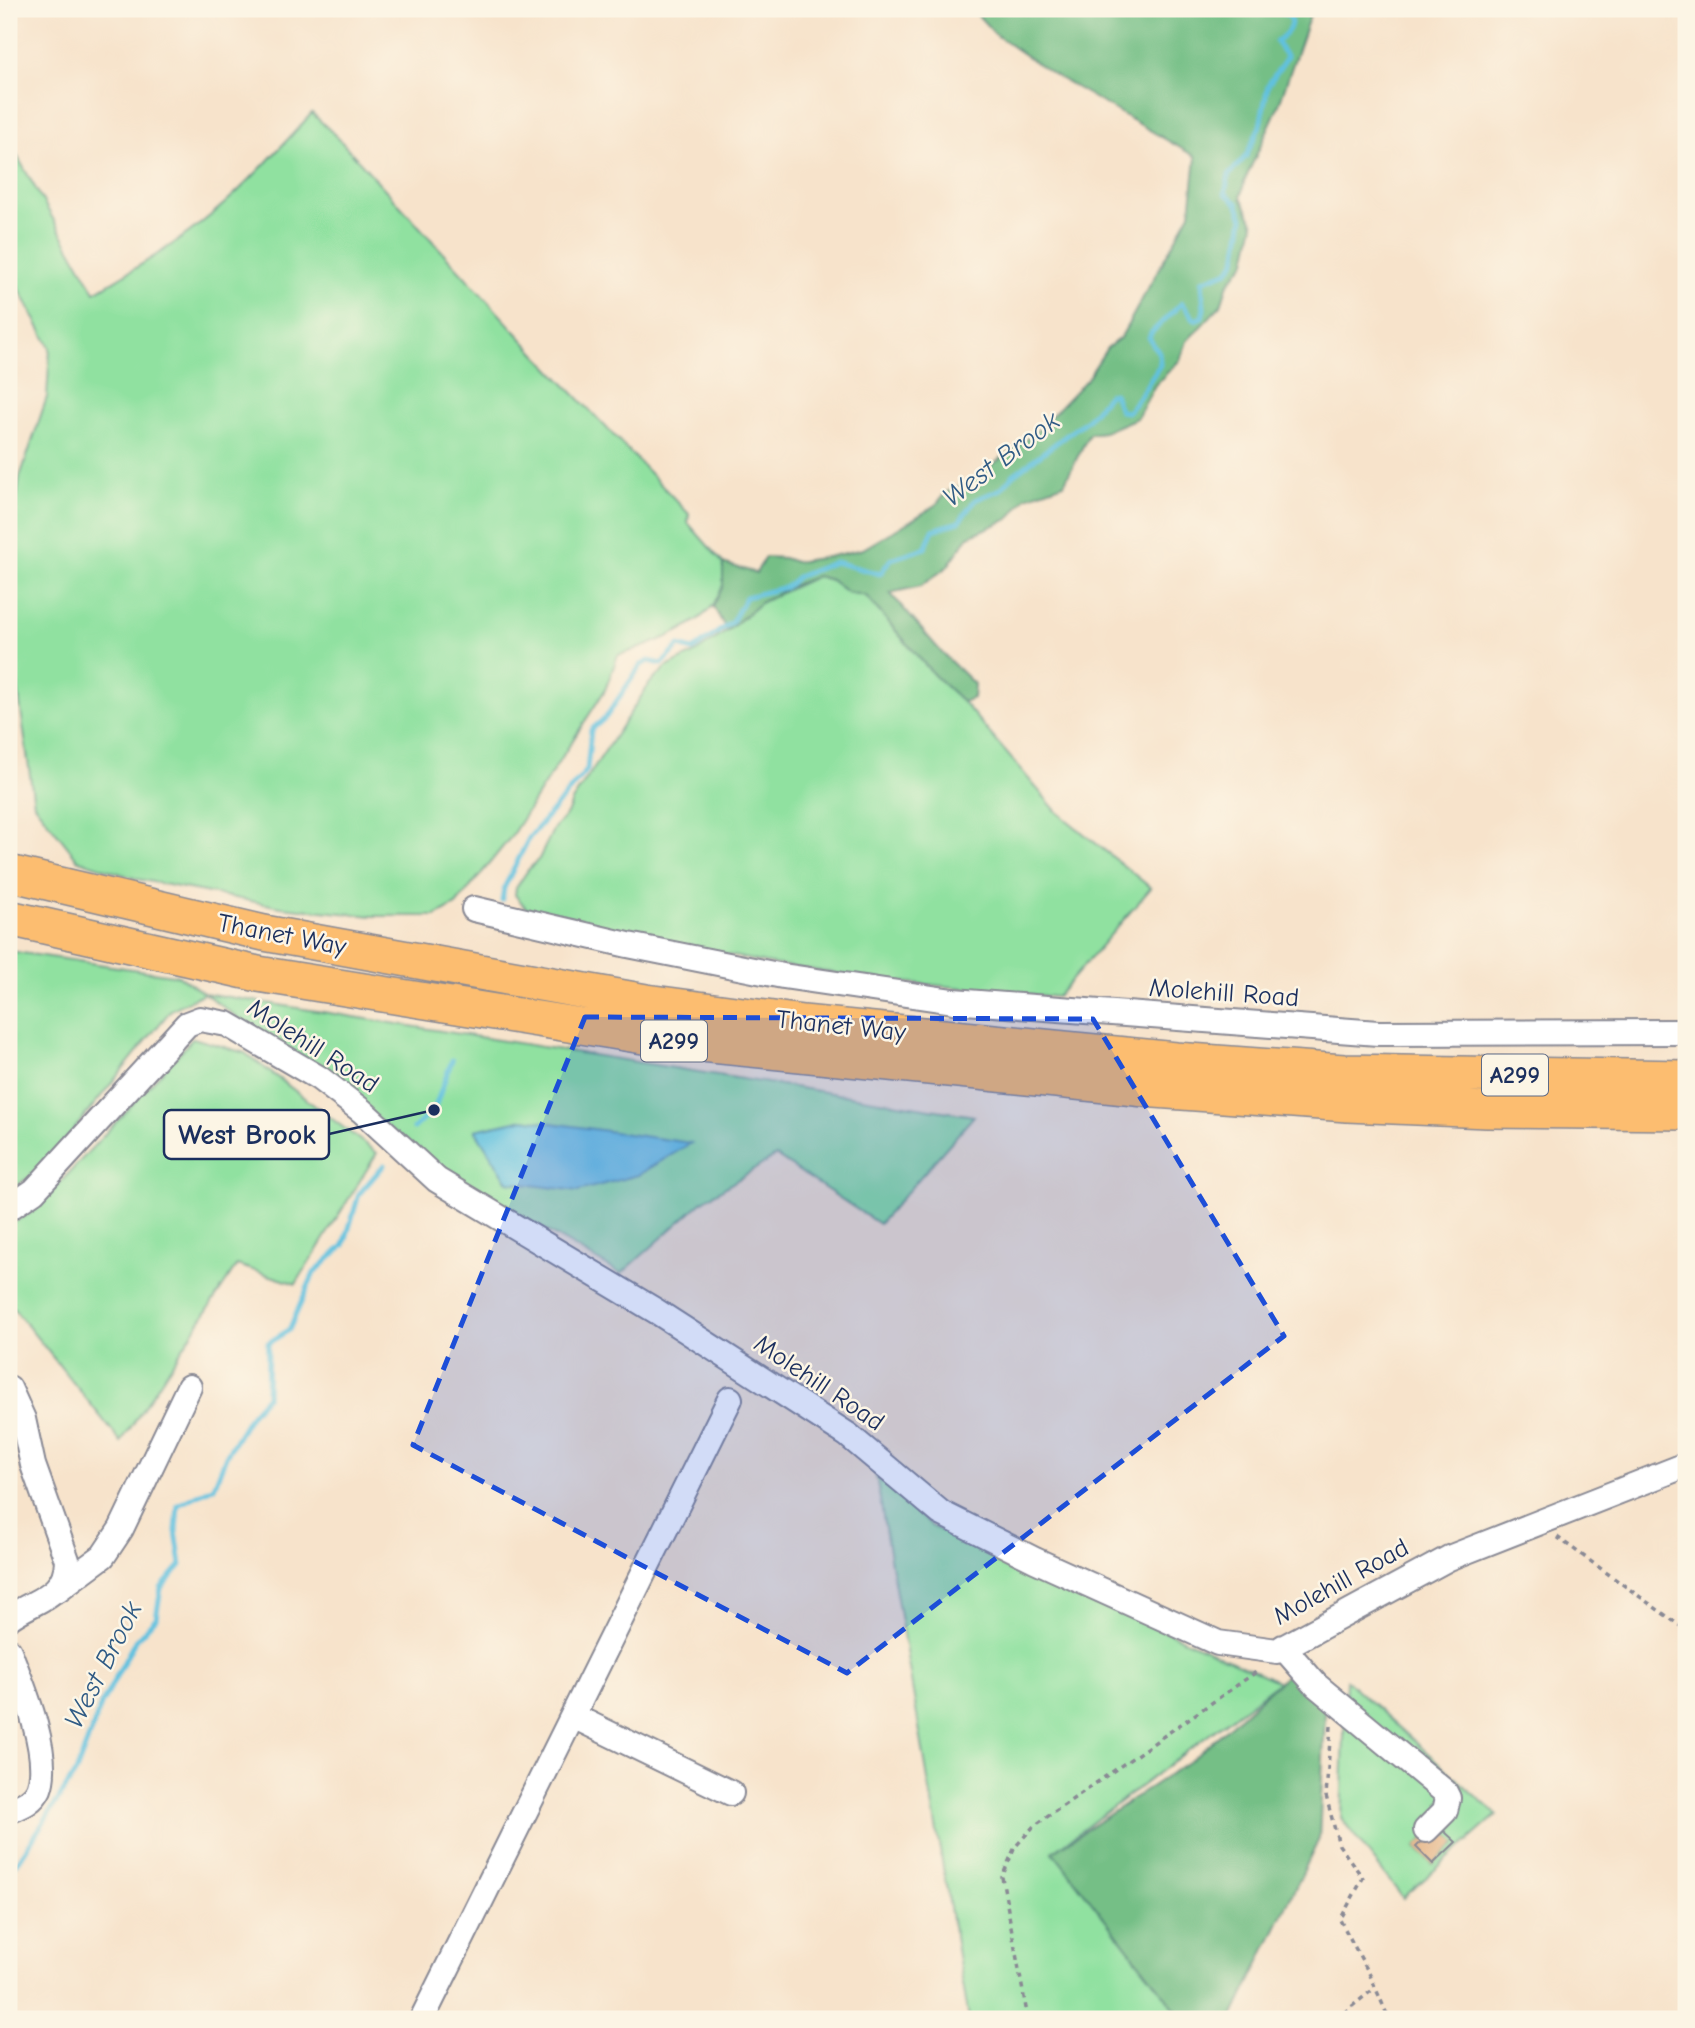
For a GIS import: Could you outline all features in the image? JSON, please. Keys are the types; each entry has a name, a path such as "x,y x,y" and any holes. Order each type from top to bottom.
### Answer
{"highway":[{"name":"Thanet Way","path":"9,873 264,933 646,1002 803,1023 1176,1060 1343,1072 1686,1078"},
{"name":"Thanet Way","path":"9,918 258,974 681,1042 1155,1090 1347,1104 1488,1110 1686,1112"}],"street":[{"name":"Molehill Road","path":"474,909 628,945 783,976 953,1001 1378,1033 1686,1032"},
{"name":"Molehill Road","path":"9,1208 34,1191 187,1024 200,1019 227,1024 318,1078 352,1102 437,1180 656,1311 848,1435 941,1513 1035,1560 1218,1643 1280,1649 1449,1558 1686,1465"},
{"path":"9,1618 57,1591 103,1556 121,1529 189,1387"},
{"path":"9,1388 23,1419 33,1465 68,1560 67,1576 57,1591"},
{"path":"422,2019 730,1399"},
{"path":"1280,1649 1334,1700 1444,1792 1448,1798 1445,1811 1426,1830"},
{"path":"9,1651 40,1746 42,1768 38,1790 28,1804 9,1811"},
{"path":"573,1716 731,1793"}],"path":[{"path":"1549,1520 1555,1535 1686,1630"},
{"path":"1028,2019 1002,1877 1015,1847 1034,1826 1172,1733 1226,1690 1252,1678 1280,1649"},
{"path":"1334,1700 1326,1796 1339,1844 1363,1878 1340,1920 1376,1988 1389,2019"},
{"path":"1336,2019 1376,1988"}],"highlighted area":[{"path":"585,1017 1093,1019 1284,1336 847,1673 413,1445"}],"green space":[{"path":"972,9 1312,9 1278,107 1244,182 1241,197 1254,224 1246,261 1228,284 1221,305 1187,341 1180,360 1155,385 1137,418 1104,432 1089,434 1064,484 1026,497 1009,519 969,536 947,567 921,586 890,593 943,654 974,684 973,698 963,702 934,675 866,596 847,592 831,580 817,576 792,586 760,603 727,631 713,606 723,586 723,563 756,573 765,557 784,558 795,562 863,549 936,505 945,493 968,483 1036,432 1087,379 1107,348 1121,337 1190,213 1196,157 1051,73 996,35"},
{"path":"312,113 689,514 688,523 723,563 723,585 709,610 696,621 664,639 618,655 605,690 510,838 456,905 436,916 372,916 281,907 137,879 78,860 34,804 11,639 11,555 20,477 47,397 50,348 9,269 9,142 95,292 162,251 215,212"},
{"path":"817,576 831,580 847,592 866,596 934,675 963,702 1057,812 1151,888 1057,997 890,981 765,963 543,915 526,908 515,895 516,888 539,859 554,828 567,814 572,801 650,683 667,667 695,653 727,631 760,603"},
{"path":"9,951 179,976 204,993 171,1010 41,1170 9,1190"},
{"path":"204,993 974,1116 879,1224 776,1156 703,1201 621,1274 458,1179"},
{"path":"193,1038 245,1053 377,1153 296,1284 237,1265 121,1442 9,1303 9,1225 35,1210"},
{"path":"876,1476 931,1526 1279,1682 1053,1852 1183,2019 969,2019"},
{"path":"1292,1670 1326,1697 1319,1839 1232,2019 1183,2019 1053,1852 1194,1758"},
{"path":"1346,1680 1497,1815 1403,1898 1341,1818","holes":["1433,1830 1439,1835 1445,1831 1456,1843 1433,1864 1416,1847"]}],"water":[{"path":"524,1119 691,1143 638,1175 578,1191 508,1182 475,1130"}],"building":[{"path":"1434,1830 1439,1835 1444,1831 1456,1842 1433,1864 1416,1847"}],"waterway":[{"name":"West Brook","path":"502,900 504,888 529,838 587,770 591,730 606,717 641,665 649,661 662,664 679,646 693,650 732,622 746,597 786,587 797,577 835,562 880,574 891,559 925,548 933,530 959,522 975,500 1001,489 1013,475 1087,420 1109,394 1114,393 1120,411 1127,412 1131,408 1160,365 1159,353 1149,338 1151,333 1182,303 1195,320 1202,317 1202,281 1228,271 1236,260 1243,218 1237,203 1225,193 1229,175 1246,156 1260,126 1268,85 1287,57 1276,42 1290,28 1290,16 1274,9"},
{"name":"West Brook","path":"414,1128 434,1110 452,1060"},
{"name":"West Brook","path":"9,1870 19,1860 76,1772 101,1705 135,1641 156,1618 161,1588 181,1565 176,1531 178,1505 214,1487 226,1456 251,1414 267,1396 268,1343 289,1330 314,1273 344,1245 359,1194 384,1165"}],"place":[{"name":"West Brook","path":"434,1110"}]}
